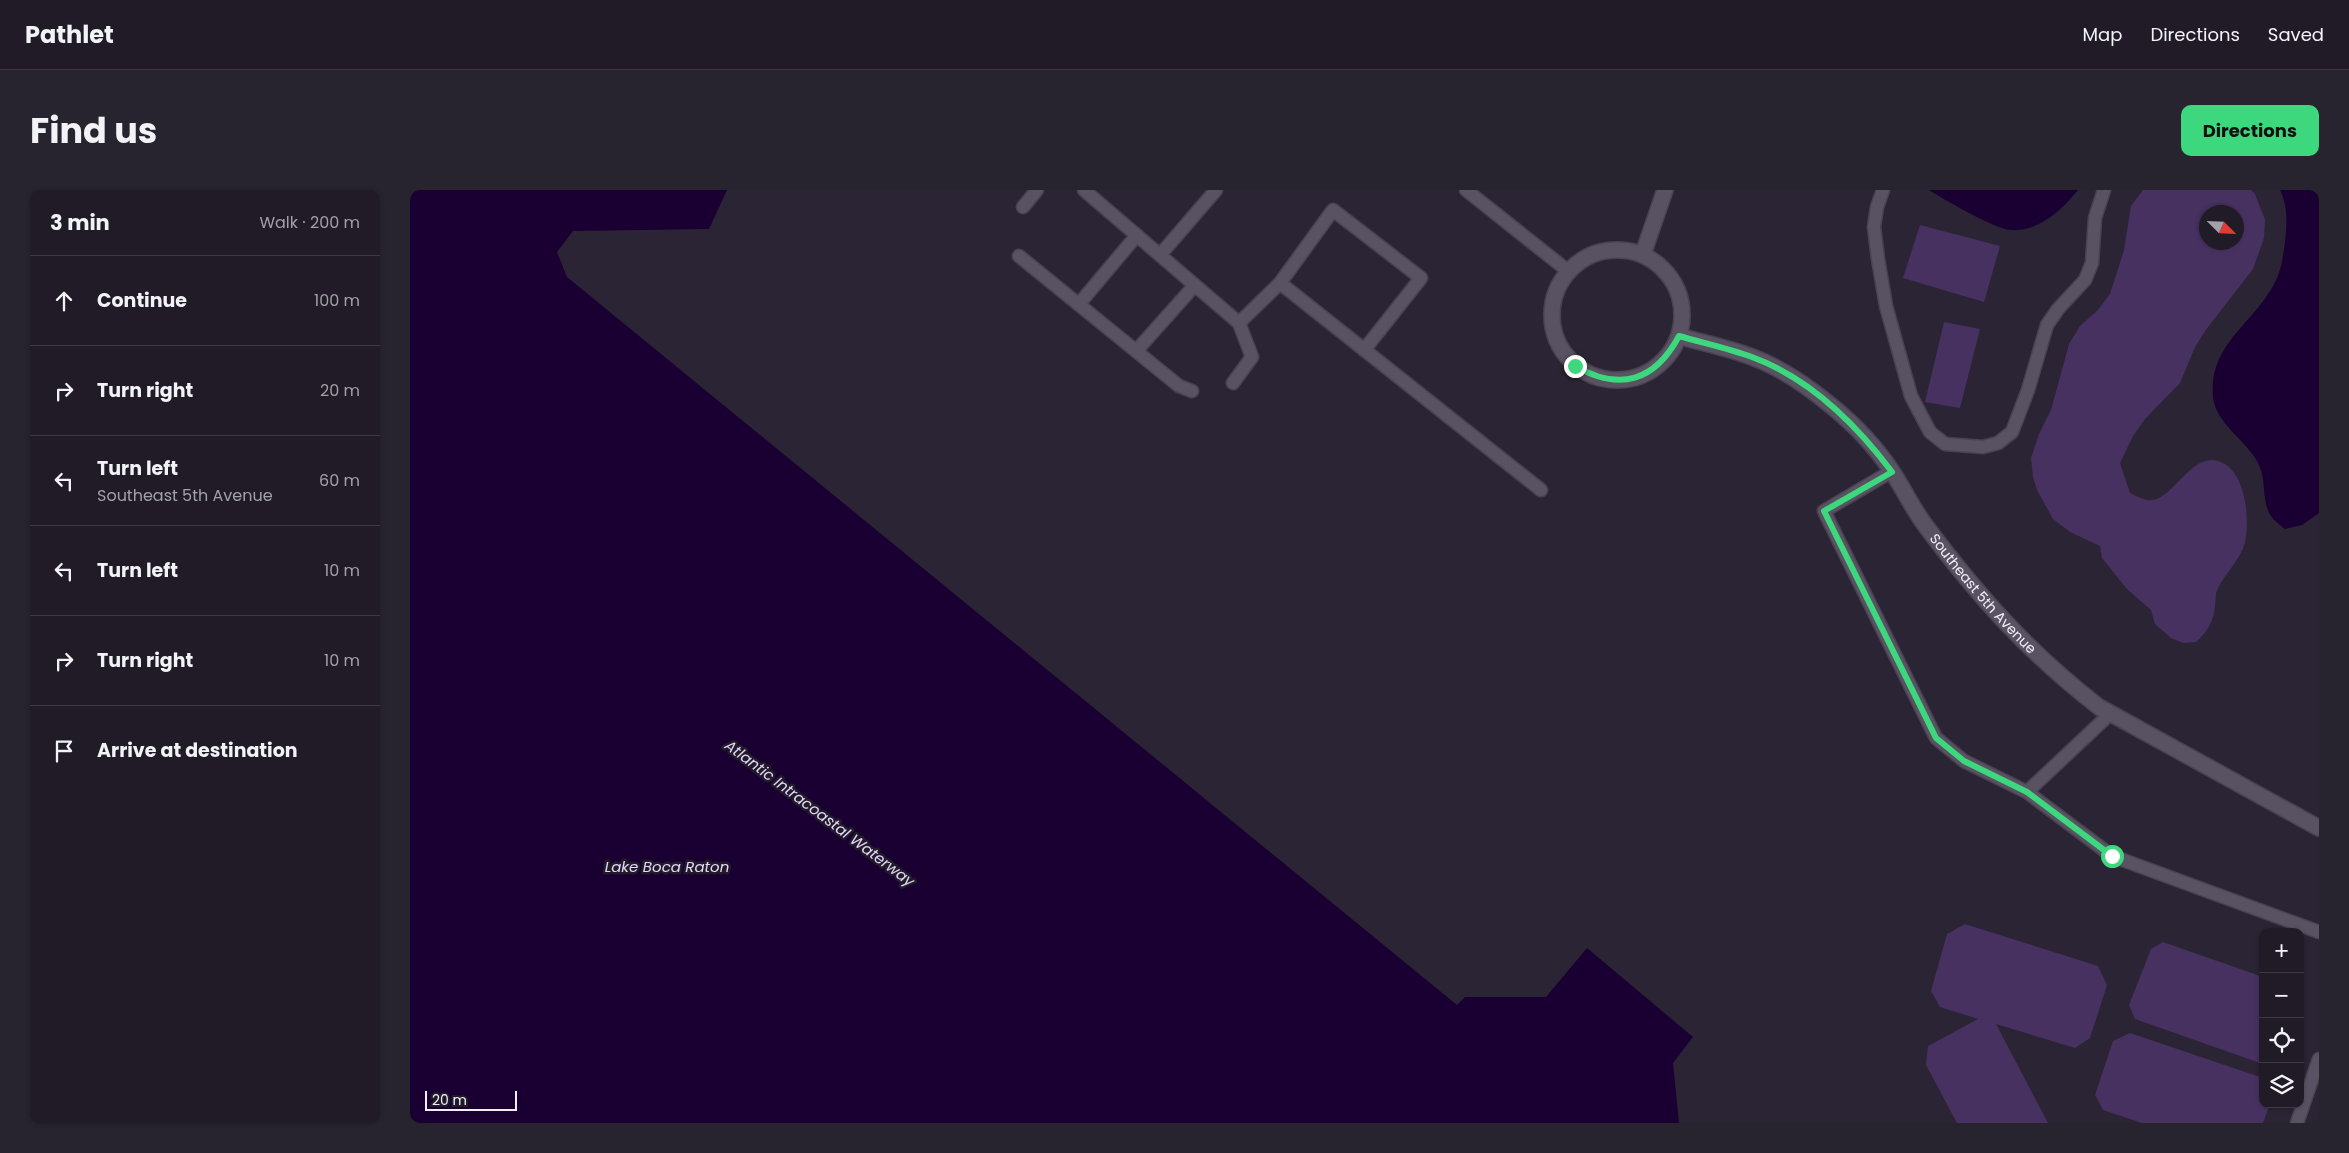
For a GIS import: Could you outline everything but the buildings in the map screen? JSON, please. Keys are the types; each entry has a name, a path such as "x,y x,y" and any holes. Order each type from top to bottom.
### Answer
{"street":[{"path":"1643,254 1665,190"},
{"path":"1623,249 1643,254 1659,264 1672,279 1680,297 1682,316 1679,336 1669,354 1654,369 1635,378 1614,380 1593,376 1575,366 1561,350 1553,330 1551,309 1556,289 1568,271 1584,258 1602,250 1623,249"},
{"name":"Southeast 5th Avenue","path":"1679,336 1752,357 1780,370 1806,387 1852,425 1892,472 1922,521 1966,580 2010,628 2070,684 2111,713 2319,828"}],"lane":[{"path":"1023,207 1037,190"},
{"path":"1084,190 1239,323 1252,357 1233,383"},
{"path":"1160,255 1216,190"},
{"path":"1466,190 1568,271"},
{"path":"1883,190 1877,207 1874,227 1878,259 1886,306 1911,396 1930,432 1945,444 1983,447 1998,443 2012,432 2018,421 2047,325 2058,309 2085,280 2092,263 2095,218 2104,190"},
{"path":"1239,323 1280,283 1333,210 1421,278 1364,350"},
{"path":"1080,304 1137,235"},
{"path":"1019,256 1179,386 1192,391"},
{"path":"1280,283 1541,490"},
{"path":"1137,350 1195,285"},
{"path":"1892,472 1824,511 1936,738 1964,761 2027,792 2112,856 2319,932"},
{"path":"2027,792 2111,713"},
{"path":"2297,1123 2319,1059"}],"shaded area":[{"path":"2143,190 2251,190 2255,194 2265,220 2264,238 2253,269 2205,331 2195,347 2180,383 2145,419 2133,436 2120,463 2130,493 2146,500 2152,500 2168,492 2191,469 2199,463 2208,460 2218,461 2227,466 2235,474 2240,484 2246,508 2245,542 2240,554 2217,590 2213,617 2209,626 2196,642 2183,643 2171,638 2155,624 2151,610 2127,589 2102,558 2100,546 2070,532 2053,519 2037,490 2033,477 2031,458 2039,434 2051,410 2069,344 2080,326 2098,310 2110,294 2124,250 2131,206"},
{"path":"1920,225 2000,246 1984,302 1903,278"},
{"path":"1944,322 1980,329 1960,408 1925,402"},
{"path":"1965,924 2098,966 2107,985 2090,1038 2075,1048 1996,1024 2048,1123 1957,1123 1926,1065 1928,1046 1978,1019 1940,1007 1931,991 1947,934"},
{"path":"2163,942 2259,976 2259,1063 2135,1019 2129,1005 2151,949"},
{"path":"2130,1033 2259,1077 2259,1108 2269,1108 2263,1123 2142,1123 2103,1110 2095,1095 2113,1041"}],"water":[{"name":"Lake Boca Raton","path":"410,190 727,190 709,229 573,231 557,252 567,277 1457,1005 1465,997 1546,997 1587,948 1693,1037 1673,1063 1679,1123 410,1123"},
{"path":"1929,190 2078,190 2048,219 2030,228 2010,230 1993,225"},
{"path":"2280,190 2319,190 2319,513 2302,525 2285,529 2269,513 2259,465 2248,448 2220,416 2215,407 2213,397 2213,379 2217,363 2224,349 2264,300 2276,281 2280,270 2286,235 2286,209"}],"route":[{"path":"1575,366 1593,376 1614,380 1635,378 1654,369 1669,354 1679,336 1752,357 1780,370 1830,404 1873,447 1892,472 1824,511 1936,738 1964,761 2027,792 2112,856"}],"water label":[{"name":"Atlantic Intracoastal Waterway","path":"820,813"}]}
